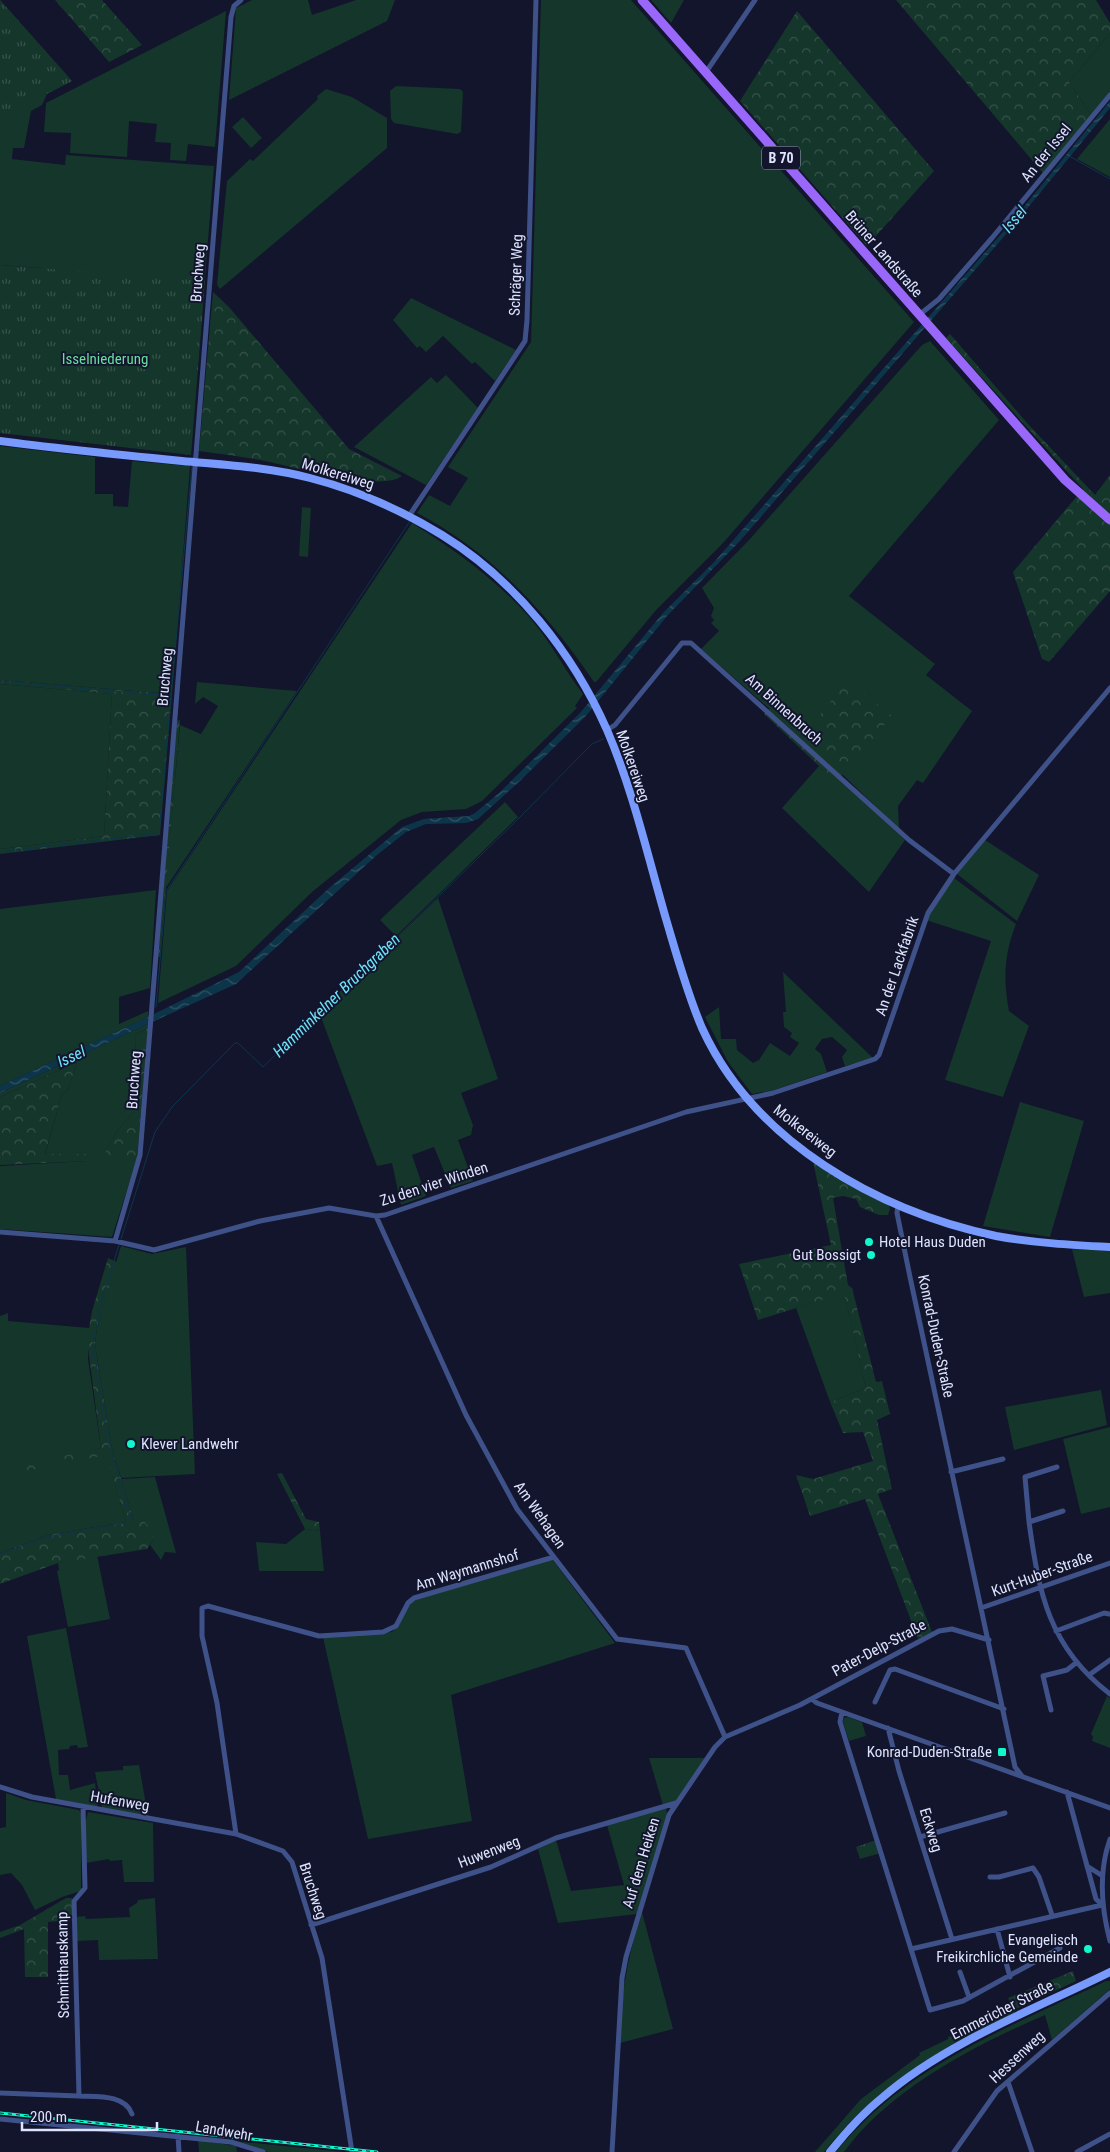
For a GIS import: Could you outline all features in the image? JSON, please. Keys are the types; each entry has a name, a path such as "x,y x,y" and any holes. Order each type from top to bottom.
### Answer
{"main road":[{"name":"Brüner Landstraße","path":"642,0 1064,480 1110,520"},
{"name":"Molkereiweg","path":"0,441 255,468 308,477 363,495 409,516 446,538 473,558 514,594 558,644 590,696 607,730 620,765 693,1004 710,1044 748,1099 779,1131 823,1164 857,1184 898,1204 950,1224 997,1236 1052,1244 1110,1247"},
{"name":"Emmericher Straße","path":"830,2152 857,2121 883,2096 934,2061 1110,1972"}],"street":[{"name":"Bruchweg","path":"115,1240 140,1155 231,17 234,6 241,0"},
{"name":"Schräger Weg","path":"409,516 525,341 536,0"},
{"path":"706,72 755,0"},
{"name":"An der Issel","path":"921,317 986,245 1110,95"},
{"name":"Am Binnenbruch","path":"607,730 615,725 682,643 691,643 909,840 954,874"},
{"name":"An der Lackfabrik","path":"748,1099 875,1059 879,1055 924,922 954,874 1110,688"},
{"name":"Zu den vier Winden","path":"115,1240 145,1249 164,1249 260,1221 329,1208 340,1208 376,1216 385,1215 686,1112 748,1099"},
{"name":"Konrad-Duden-Straße","path":"898,1204 899,1222 951,1472 1004,1709 1015,1767 1022,1776"},
{"name":"Am Wehagen","path":"376,1216 466,1415 517,1509 617,1639 686,1648 724,1737"},
{"path":"0,1232 115,1240"},
{"path":"951,1472 1003,1459"},
{"path":"1057,1467 1025,1477 1041,1588 1047,1611 1066,1650 1110,1694"},
{"path":"1030,1522 1063,1511"},
{"name":"Am Waymannshof","path":"236,1834 217,1703 202,1636 201,1611 204,1606 319,1636 383,1632 396,1626 408,1603 414,1598 554,1557"},
{"name":"Kurt-Huber-Straße","path":"982,1608 1110,1563"},
{"path":"1056,1631 1104,1613 1109,1614"},
{"name":"Pater-Delp-Straße","path":"812,1699 946,1629 958,1630 989,1640"},
{"path":"1089,1675 1110,1660"},
{"path":"1051,1710 1044,1676 1067,1670 1077,1662"},
{"path":"876,1702 887,1674 890,1670 895,1669 1004,1709"},
{"path":"812,1699 817,1704 1110,1808"},
{"name":"Auf dem Heiken","path":"612,2152 619,2004 626,1957 669,1815 714,1747 724,1737 812,1699"},
{"path":"842,1712 840,1722 930,2010 963,2001 969,1996 1010,1977 1060,1948"},
{"name":"Eckweg","path":"888,1728 898,1771 952,1939"},
{"name":"Hufenweg","path":"0,1787 32,1797 236,1834"},
{"path":"1068,1792 1096,1899 1102,1905"},
{"name":"Huwenweg","path":"311,1925 491,1867 556,1838 677,1803"},
{"name":"Schmitthauskamp","path":"79,2096 74,1901 84,1888 83,1807"},
{"path":"920,1836 1005,1814"},
{"name":"Bruchweg","path":"236,1834 288,1855 322,1958 352,2152"},
{"path":"1110,1839 1102,1875 1102,1905 1110,1942"},
{"path":"1087,1866 1102,1875"},
{"path":"990,1877 999,1877 1033,1868 1039,1877 1052,1915"},
{"path":"911,1949 1102,1905"},
{"path":"997,1929 1010,1977"},
{"path":"960,1972 969,1996"},
{"name":"Hessenweg","path":"954,2152 981,2112 1008,2082 1110,1993"},
{"path":"1008,2082 1032,2152"},
{"path":"0,2093 107,2098 118,2101 130,2108 132,2114"},
{"name":"Landwehr","path":"0,2119 238,2143 264,2152"},
{"path":"1077,2152 1110,2134"},
{"path":"178,2136 179,2152"}],"green space":[{"path":"0,0 72,81 47,94 42,105 31,111 24,148 13,148 12,159 65,165 66,155 214,166 191,450 41,268 0,265"},
{"path":"0,0 72,81 0,118"},
{"path":"55,0 102,0 142,45 109,62"},
{"path":"252,0 308,0 312,15 356,0 395,0 387,21 229,100 236,8"},
{"path":"541,0 631,0 914,322 724,542 657,609 596,682 594,682 537,608 494,565 470,546 417,513 429,495 450,506 468,478 448,467 531,342"},
{"path":"651,0 684,0 671,23"},
{"path":"896,0 1096,0 1110,23 1110,33 1069,82 1091,115 1043,173"},
{"path":"226,11 215,147 188,144 186,161 170,160 171,143 155,142 157,124 129,121 127,157 70,153 71,133 44,132 46,103"},
{"path":"797,11 934,171 867,246 740,101"},
{"path":"1110,33 1110,92 1091,115 1069,82"},
{"path":"396,86 460,89 463,92 461,132 457,134 394,123 391,119 390,91"},
{"path":"326,89 352,97 387,118 387,148 220,289 217,285 227,181 250,159 253,161 318,99 317,96"},
{"path":"243,117 262,138 251,148 232,127"},
{"path":"1110,119 1110,177 1077,159"},
{"name":"Isselniederung","path":"0,265 205,281 191,455 0,433"},
{"path":"213,292 229,307 349,449 402,476 390,480 355,480 260,460 199,451"},
{"path":"411,298 516,350 495,381 475,362 472,364 443,336 426,352 420,346 417,348 393,320"},
{"path":"950,334 1028,424 1095,495 1110,475 1110,591 1049,662 1042,659 1013,572 1083,489 946,338"},
{"path":"930,341 999,420 849,596 935,664 926,675 972,711 923,783 917,780 898,806 899,829 842,774 891,716 802,737 701,649 719,631 711,623 714,620 711,616 714,608 702,588 749,540 922,345"},
{"path":"446,375 478,408 426,485 354,447 431,377 437,383"},
{"path":"0,446 95,457 95,494 113,494 113,506 128,507 132,461 190,466 172,694 0,680"},
{"path":"302,507 311,508 308,557 299,556"},
{"path":"412,523 478,569 522,609 542,632 583,694 575,706 577,708 482,801 466,809 422,812 401,820 312,892 236,966 158,1003 167,891"},
{"path":"0,680 172,694 160,835 0,854 0,849 104,836 112,694 0,684"},
{"path":"848,680 892,716 836,782 764,714 770,708 802,737"},
{"path":"197,682 297,691 165,889 180,725 201,734 218,706 203,697 195,704"},
{"path":"0,684 112,694 104,836 0,849"},
{"path":"180,720 160,957 158,957 176,721"},
{"path":"819,766 836,781 839,778 905,840 869,892 782,808"},
{"path":"505,802 518,817 396,936 380,920"},
{"path":"985,840 1039,875 1017,921 957,874"},
{"path":"954,878 1016,924 1007,956 1005,977 1007,999 1009,1011 1029,1026 1003,1097 945,1080 991,941 926,920"},
{"path":"156,890 150,988 119,997 119,1024 148,1011 148,1017 0,1086 0,909"},
{"path":"438,898 498,1079 461,1093 473,1125 471,1135 458,1140 473,1181 451,1188 434,1147 412,1155 426,1196 401,1205 392,1163 377,1166 319,1012"},
{"path":"783,972 873,1058 845,1066 842,1057 847,1050 832,1037 822,1039 815,1049 821,1054 827,1072 774,1090 752,1094 728,1062 705,1017 719,1007 721,1039 736,1039 737,1050 753,1063 759,1060 770,1043 790,1056 799,1043 790,1037 792,1033 784,1027 783,1012 786,1012"},
{"path":"150,1023 148,1028 136,1034 133,1113 117,1131 102,1159 137,1159 112,1237 0,1229 0,1166 86,1161 87,1154 45,1155 62,1094 68,1090 77,1062 0,1097 0,1093"},
{"path":"148,1028 137,1159 101,1160 117,1131 133,1113 136,1034"},
{"path":"77,1062 68,1090 62,1094 45,1154 87,1154 87,1161 0,1165 0,1097"},
{"path":"1020,1102 1084,1121 1050,1237 983,1226"},
{"path":"813,1162 888,1204 890,1208 888,1215 879,1215 860,1207 856,1199 843,1196 833,1198 848,1285 852,1288 876,1382 882,1381 890,1414 877,1420 892,1489 878,1494 932,1632 918,1639 865,1499 810,1516 796,1475 813,1479 873,1461 863,1432 843,1433 830,1402 866,1388 844,1293 758,1320 739,1264 831,1245"},
{"path":"121,1246 152,1254 186,1247 195,1474 121,1478 112,1449 95,1344 97,1328"},
{"path":"1072,1249 1110,1251 1110,1293 1084,1297"},
{"path":"108,1258 117,1262 97,1328 95,1344 112,1449 134,1521 143,1520 150,1528 153,1540 147,1549 58,1563 0,1584 0,1553 47,1535 126,1522 106,1455 11,1474 11,1467 101,1448 87,1340 92,1311"},
{"path":"844,1292 866,1388 830,1402 796,1308"},
{"path":"8,1313 8,1321 89,1328 88,1359 101,1448 11,1473 106,1454 126,1522 47,1535 0,1553 0,1316"},
{"path":"1101,1390 1107,1425 1014,1450 1005,1407"},
{"path":"1110,1427 1110,1507 1081,1514 1063,1439"},
{"path":"282,1473 306,1519 319,1522 320,1531 305,1529 277,1474"},
{"path":"155,1477 176,1553 165,1552 161,1560 150,1545 153,1540 134,1521 121,1479"},
{"path":"305,1529 320,1531 324,1571 259,1571 256,1542 286,1544"},
{"path":"97,1555 110,1619 68,1627 57,1571 59,1570 58,1563"},
{"path":"552,1559 615,1643 451,1695 472,1821 368,1839 323,1637 392,1632 399,1624 408,1607 415,1600"},
{"path":"66,1628 88,1747 78,1748 77,1745 70,1746 69,1749 58,1750 59,1775 68,1775 70,1790 95,1783 98,1807 56,1799 27,1636"},
{"path":"1107,1696 1110,1698 1110,1748 1092,1741 1093,1737 1091,1734"},
{"path":"848,1717 862,1722 866,1736 849,1741 843,1722 844,1718"},
{"path":"649,1758 705,1758 677,1801 663,1805"},
{"path":"139,1765 148,1816 102,1808 95,1772 123,1770 123,1766"},
{"path":"6,1793 26,1800 79,1810 81,1814 81,1891 62,1897 35,1910 22,1885 11,1873 0,1875 0,1828 6,1827"},
{"path":"666,1808 667,1814 637,1914 558,1923 538,1849 556,1840 571,1891 624,1885 607,1825"},
{"path":"88,1812 153,1823 154,1882 124,1882 122,1860 110,1861 109,1859 86,1863 85,1824"},
{"path":"876,1840 880,1853 860,1859 856,1847"},
{"path":"66,1898 72,1898 73,1920 48,1922 48,1977 25,1977 24,1929 0,1938 0,1932 20,1925"},
{"path":"155,1898 158,1959 99,1960 98,1940 77,1941 76,1917 85,1916 86,1919 130,1917 129,1908 137,1903 138,1900"},
{"path":"642,1912 673,2029 620,2043 626,1977 632,1946"},
{"path":"1073,1971 1076,1981 1014,2010 1008,1998"},
{"path":"1106,1981 1110,1981 1110,1989 1052,2040 1045,2015 991,2040 936,2071 909,2089 863,2129 844,2152 836,2152 864,2122 894,2095 927,2072 996,2033"},
{"path":"1014,2010 1015,2014 959,2042 911,2071 867,2106 824,2152 815,2152 861,2099 920,2055 919,2053 948,2039 948,2037"},
{"path":"198,2140 236,2146 237,2152 199,2152"},
{"path":"233,2141 344,2152 268,2152"}],"water":[{"name":"Issel","path":"1110,101 1110,108 1007,233 739,542 667,616 586,716 521,780 478,819 466,823 426,824 406,832 377,855 236,984 152,1022 152,1015 239,972 328,889 402,827 424,819 469,816 499,793 580,713 663,613 715,561 1009,225"},
{"name":"Issel","path":"150,1016 150,1023 0,1093 0,1086"}],"waterway":[{"path":"1069,156 1110,179"},
{"path":"165,761 192,466"},
{"path":"156,1007 166,891 410,521"},
{"path":"0,681 169,696"},
{"name":"Hamminkelner Bruchgraben","path":"121,1239 155,1132 172,1107 235,1043 238,1043 263,1067 517,820 592,744 603,739"},
{"path":"0,852 159,833 165,766"},
{"name":"Hamminkelner Bruchgraben","path":"119,1245 99,1309 93,1344 107,1437 131,1520"},
{"name":"Hamminkelner Bruchgraben","path":"0,1554 47,1537 126,1523"}],"railway":[{"path":"0,2113 377,2152"}],"place":[{"name":"Hotel Haus Duden","path":"869,1242"},
{"name":"Gut Bossigt","path":"871,1255"},
{"name":"Klever Landwehr","path":"131,1444"},
{"name":"Konrad-Duden-Straße","path":"1002,1752"},
{"name":"Evangelisch Freikirchliche Gemeinde","path":"1088,1949"}]}
